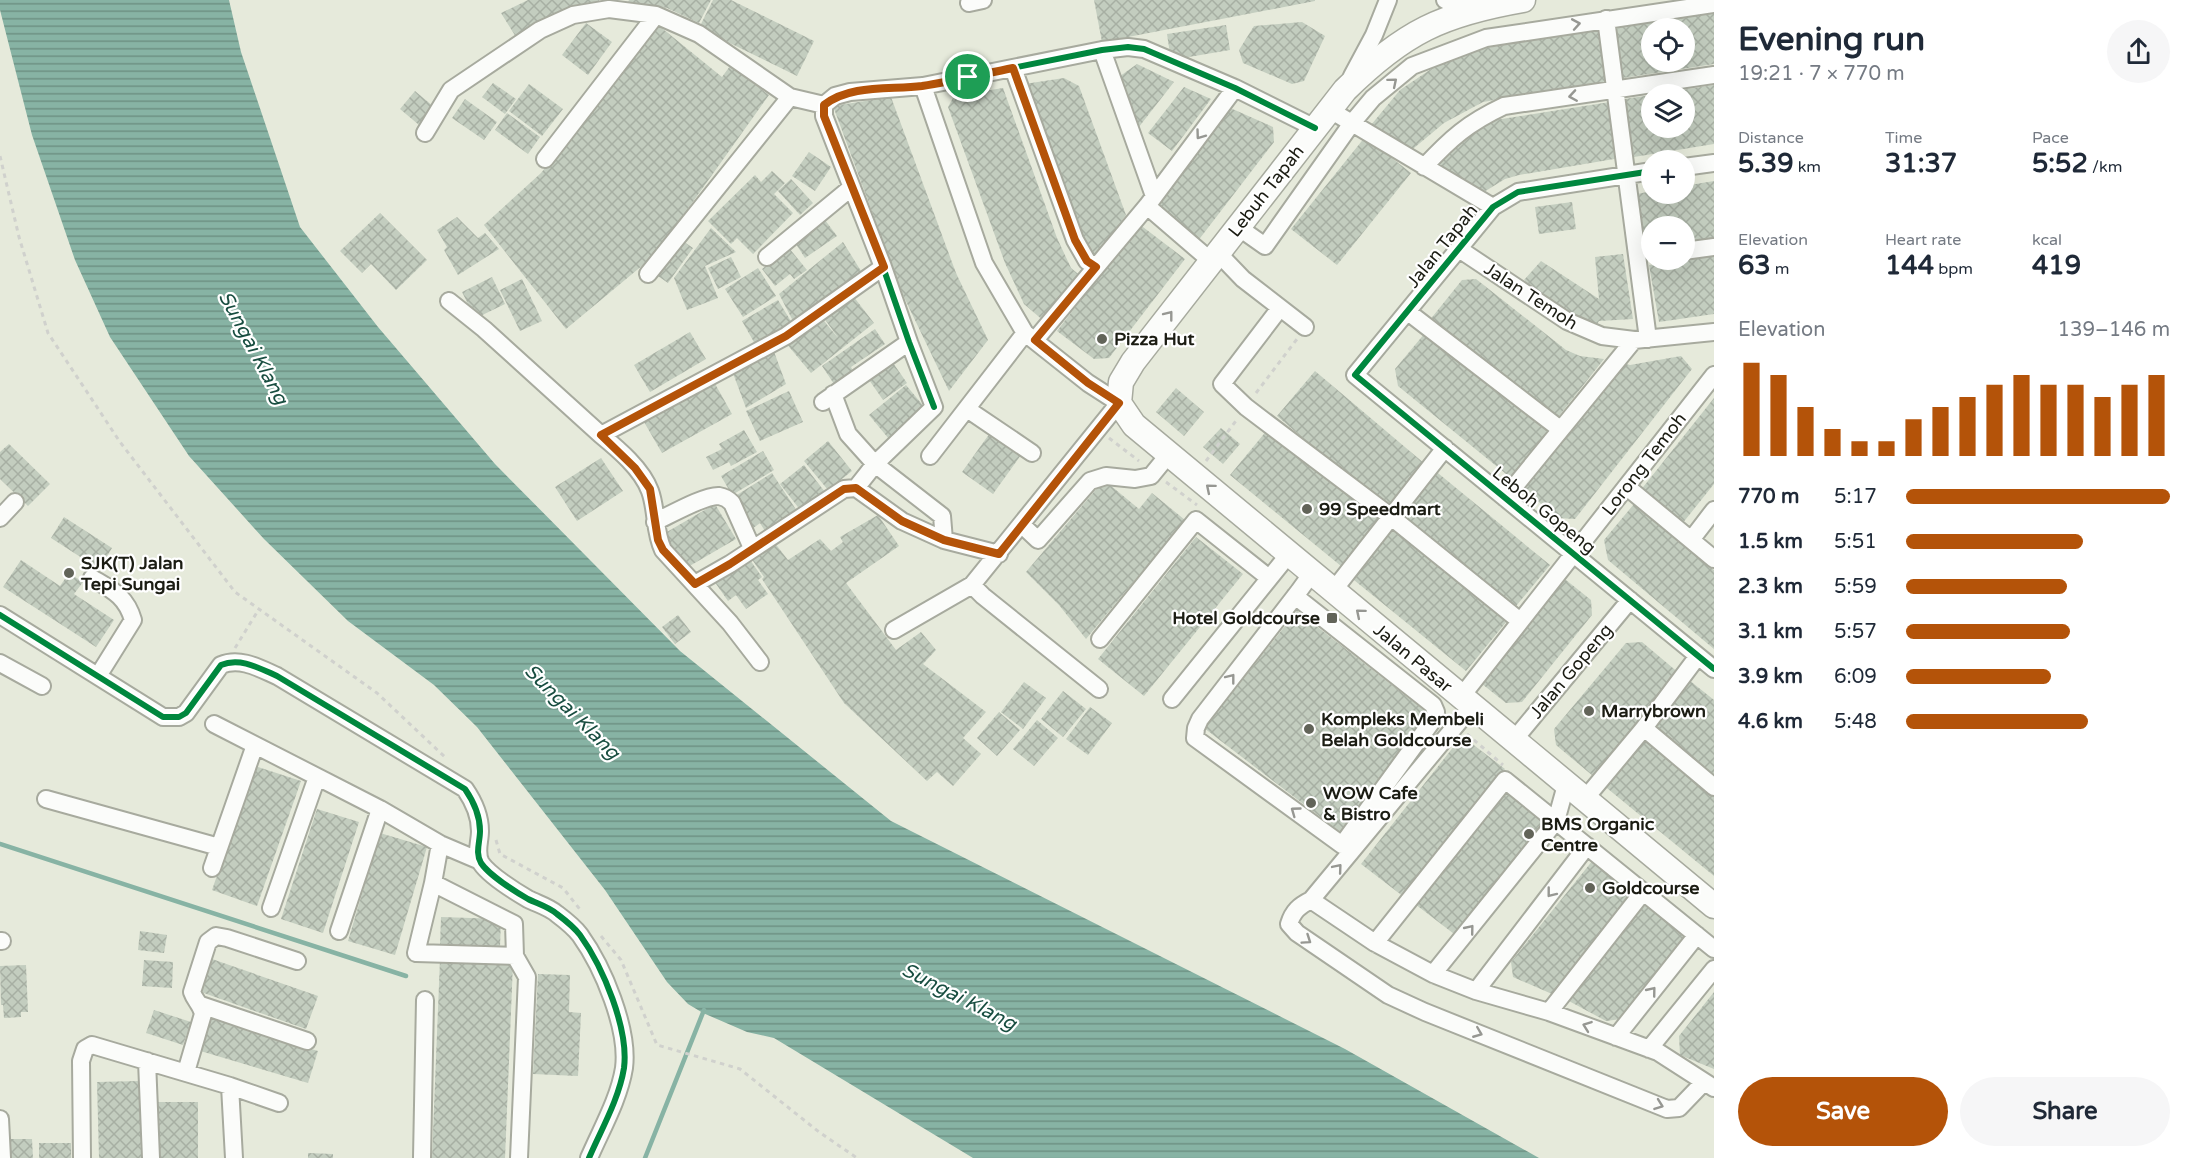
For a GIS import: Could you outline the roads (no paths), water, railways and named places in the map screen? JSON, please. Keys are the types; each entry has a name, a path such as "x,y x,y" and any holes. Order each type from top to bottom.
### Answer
{"highway":[{"name":"Lebuh Tapah","path":"1119,403 1121,382 1133,362 1345,90 1387,52 1421,29 1445,18 1482,7 1523,0"},
{"name":"Jalan Pasar","path":"1119,403 1134,425 1467,705 1714,906"}],"street":[{"path":"1345,90 1374,35 1388,0"},
{"path":"1445,0 1482,7"},
{"path":"1238,227 1265,246 1352,123 1373,98 1412,66 1486,38 1714,4"},
{"path":"425,133 451,90 540,30 573,15 609,9 656,15 699,34 790,97 824,105"},
{"path":"544,159 656,15"},
{"path":"1606,19 1626,174 1641,240"},
{"path":"824,105 835,96 850,92 922,86 1102,50 1128,47 1144,49 1235,88 1315,128"},
{"path":"1102,50 1150,201 1214,257 1305,327"},
{"path":"1013,68 1075,240 1087,261 1096,267"},
{"path":"1424,167 1453,136 1477,119 1504,106 1714,75"},
{"path":"894,630 972,585 1119,403 1088,383 1030,336 984,263 922,86"},
{"path":"930,456 1030,336 1096,267 1150,201 1235,88"},
{"path":"648,273 790,97"},
{"path":"824,105 824,116 884,267 909,342 934,406 875,464 856,488"},
{"path":"1330,110 1493,207"},
{"path":"1695,166 1714,163"},
{"name":"Jalan Tapah","path":"1355,375 1493,207 1518,192 1641,172"},
{"path":"767,257 852,187"},
{"path":"1695,250 1714,247"},
{"name":"Jalan Temoh","path":"1459,249 1582,330 1602,336 1641,340 1714,332"},
{"path":"601,435 786,336 884,267"},
{"path":"1505,498 1560,429 1641,340 1644,270"},
{"path":"449,301 484,329 635,468 650,489 658,540 663,550 730,623 760,662"},
{"path":"1280,308 1222,384 1246,407 1390,516 1520,621"},
{"path":"1408,312 1560,429"},
{"path":"909,342 828,398 848,434 875,464 942,516 944,540"},
{"name":"Leboh Gopeng","path":"1355,375 1714,669"},
{"name":"Lorong Temoh","path":"1709,1085 1678,1108 1667,1109 1425,1012 1388,994 1297,933 1289,924 1292,914 1299,906 1311,900 1467,705 1520,621 1714,375"},
{"path":"968,409 1032,453"},
{"path":"1333,591 1445,448"},
{"path":"1022,525 1038,540 1090,481 1106,476 1135,479 1151,476 1169,454"},
{"path":"1627,487 1714,559"},
{"path":"695,584 730,564 844,489 856,488 902,521 944,540 999,554"},
{"path":"655,522 707,498 718,496 727,498 732,503 752,549"},
{"path":"0,518 15,502"},
{"path":"1691,540 1714,510"},
{"path":"1100,639 1196,520 1269,578"},
{"path":"1172,699 1289,554"},
{"path":"1312,573 1200,719 1195,738 1342,845 1433,718 1467,705"},
{"path":"92,578 117,594 129,606 133,620 98,676"},
{"path":"972,585 1099,689"},
{"path":"1295,596 1433,705 1433,718"},
{"name":"Jalan Gopeng","path":"1513,741 1630,600"},
{"path":"0,615 163,717 179,717 186,713 220,665 227,662 241,662 277,676 465,789 476,806 480,831 478,849 480,861"},
{"path":"1433,974 1556,821 1575,792 1644,728 1698,656"},
{"path":"0,663 42,686"},
{"path":"214,724 380,809 440,844 480,861 488,870 526,897 555,912 579,933 596,960 615,1005 624,1048 624,1067 619,1088 589,1158"},
{"path":"1644,728 1714,787"},
{"path":"212,868 255,745"},
{"path":"271,908 317,777"},
{"path":"1376,943 1505,780 1714,949"},
{"path":"46,800 219,847"},
{"path":"339,931 380,809"},
{"path":"440,844 416,953 515,956"},
{"path":"1476,991 1587,846"},
{"path":"433,883 514,924 515,956 527,977 519,1158"},
{"path":"1548,1012 1643,892"},
{"path":"1311,900 1376,943 1433,974 1476,991 1548,1012 1658,1052 1709,1085"},
{"path":"1616,1037 1697,935"},
{"path":"297,961 216,936 208,942 192,992 194,999 201,1005 308,1041"},
{"path":"1649,1049 1714,969"},
{"path":"422,1158 425,1000"},
{"path":"186,1072 203,1014 201,1005"},
{"path":"82,1158 81,1061 85,1048 92,1045 186,1072 279,1103"},
{"path":"147,1061 151,1158"},
{"path":"230,1086 234,1158"},
{"path":"0,1119 2,1158"}],"water":[{"name":"Sungai Klang","path":"0,0 229,0 241,52 300,227 378,327 495,464 680,651 891,821 1345,1049 1539,1158 973,1158 774,1038 747,1032 688,1004 667,982 605,890 477,727 434,685 348,621 264,539 189,456 110,337 75,260 32,135 0,10"}],"waterway":[{"path":"0,844 406,976"},
{"path":"645,1158 704,1010"}],"place":[{"name":"Pizza Hut","path":"1102,339"},
{"name":"99 Speedmart","path":"1307,509"},
{"name":"SJK(T) Jalan Tepi Sungai","path":"69,573"},
{"name":"Hotel Goldcourse","path":"1332,618"},
{"name":"Marrybrown","path":"1589,711"},
{"name":"Kompleks Membeli Belah Goldcourse","path":"1309,729"},
{"name":"WOW Cafe & Bistro","path":"1311,803"},
{"name":"BMS Organic Centre","path":"1529,834"},
{"name":"Goldcourse","path":"1590,888"}]}
